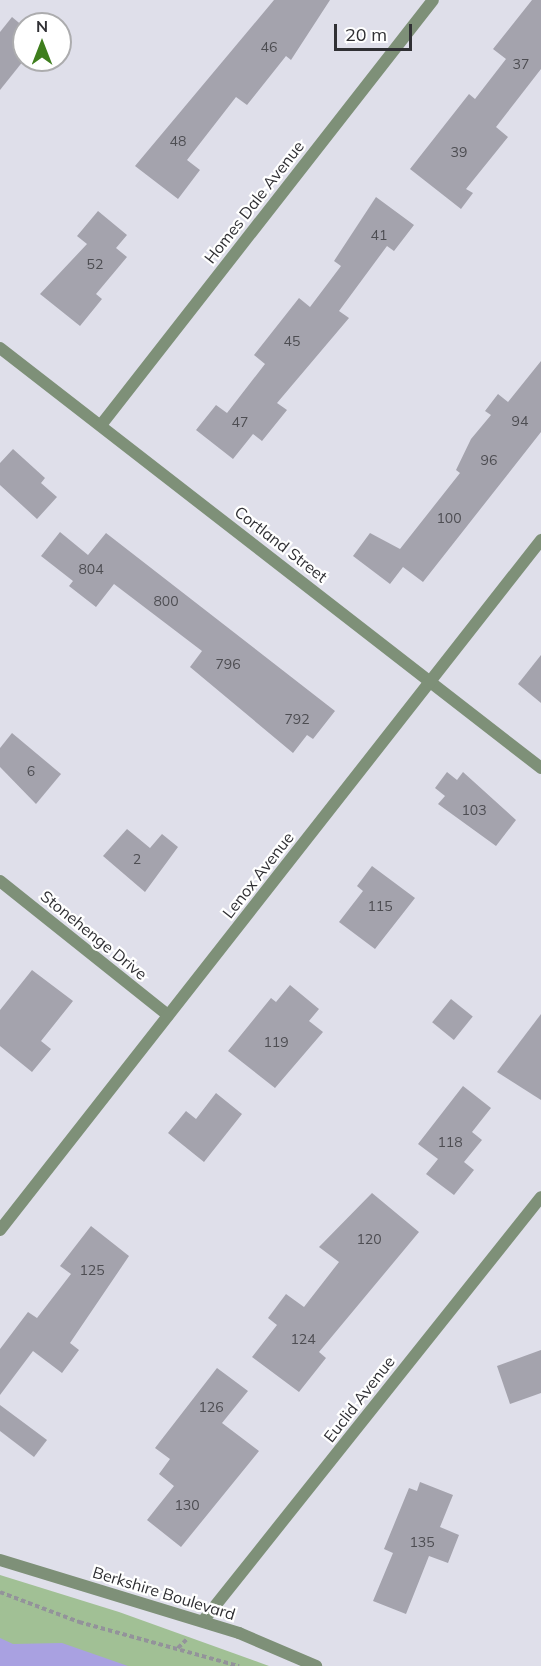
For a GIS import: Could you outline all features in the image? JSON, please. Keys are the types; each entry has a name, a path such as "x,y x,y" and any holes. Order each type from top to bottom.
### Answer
{"street":[{"name":"Homes Dale Avenue","path":"101,425 433,0"},
{"name":"Cortland Street","path":"0,348 541,768"},
{"name":"Lenox Avenue","path":"0,1230 541,540"},
{"name":"Stonehenge Drive","path":"0,881 168,1015"},
{"name":"Euclid Avenue","path":"202,1621 541,1197"},
{"name":"Berkshire Boulevard","path":"0,1560 202,1621 316,1666"}],"path":[{"path":"0,1592 79,1622 239,1666"}],"green space":[{"path":"0,1575 119,1612 269,1666 0,1666"}],"shaded area":[{"path":"0,1638 13,1644 62,1643 128,1666 0,1666"}],"building":[{"path":"274,0 330,0 291,60 286,56 247,105 236,97 187,160 200,170 178,199 135,166"},
{"path":"532,0 541,0 541,69 496,127 508,137 466,189 473,193 461,209 410,169 469,94 475,99 506,59 493,49"},
{"path":"12,17 12,72 14,72 0,90 0,32"},
{"path":"376,197 414,225 394,251 387,246 339,311 349,318 277,403 287,410 262,441 253,434 233,459 196,430 216,405 227,413 265,364 254,355 299,298 310,307 341,266 334,261"},
{"path":"98,211 127,235 116,248 127,257 96,294 102,299 80,326 40,294 87,244 77,236"},
{"path":"541,361 541,432 423,582 403,567 390,584 353,556 370,533 400,549 460,473 456,470 471,439 491,415 485,411 498,394 508,402"},
{"path":"13,449 45,478 41,483 57,497 37,519 0,485 0,463"},
{"path":"60,532 88,555 106,533 335,711 313,739 307,735 293,753 190,667 202,651 114,584 96,607 69,586 73,581 41,556"},
{"path":"541,655 541,703 518,684"},
{"path":"12,733 61,774 36,804 0,767 0,748"},
{"path":"447,772 457,780 463,772 516,820 496,846 438,804 445,796 435,788"},
{"path":"127,829 150,848 162,834 178,847 145,892 103,856"},
{"path":"372,866 415,898 375,949 339,922 363,891 357,886"},
{"path":"32,970 73,1001 41,1041 51,1049 32,1072 0,1046 0,1010"},
{"path":"290,985 319,1009 309,1021 323,1032 275,1088 228,1051 271,998 276,1002"},
{"path":"451,999 473,1017 454,1040 432,1022"},
{"path":"541,1014 541,1100 497,1072"},
{"path":"463,1086 491,1108 472,1132 482,1140 464,1162 474,1170 454,1195 426,1174 438,1159 418,1144"},
{"path":"216,1093 242,1114 204,1162 168,1133 186,1111 196,1119"},
{"path":"372,1193 419,1232 319,1352 326,1358 299,1392 252,1357 277,1325 268,1318 286,1294 304,1307 339,1262 319,1247"},
{"path":"91,1226 129,1256 70,1343 79,1350 62,1373 33,1351 0,1395 0,1349 28,1312 37,1318 71,1274 60,1266"},
{"path":"541,1350 541,1393 510,1404 497,1366"},
{"path":"217,1368 248,1391 222,1423 259,1451 181,1547 147,1520 174,1486 159,1474 170,1459 155,1448"},
{"path":"0,1405 47,1440 34,1457 0,1431"},
{"path":"420,1482 453,1495 440,1527 459,1535 448,1563 429,1556 406,1614 373,1601 393,1553 384,1549 409,1488 417,1491"}]}
